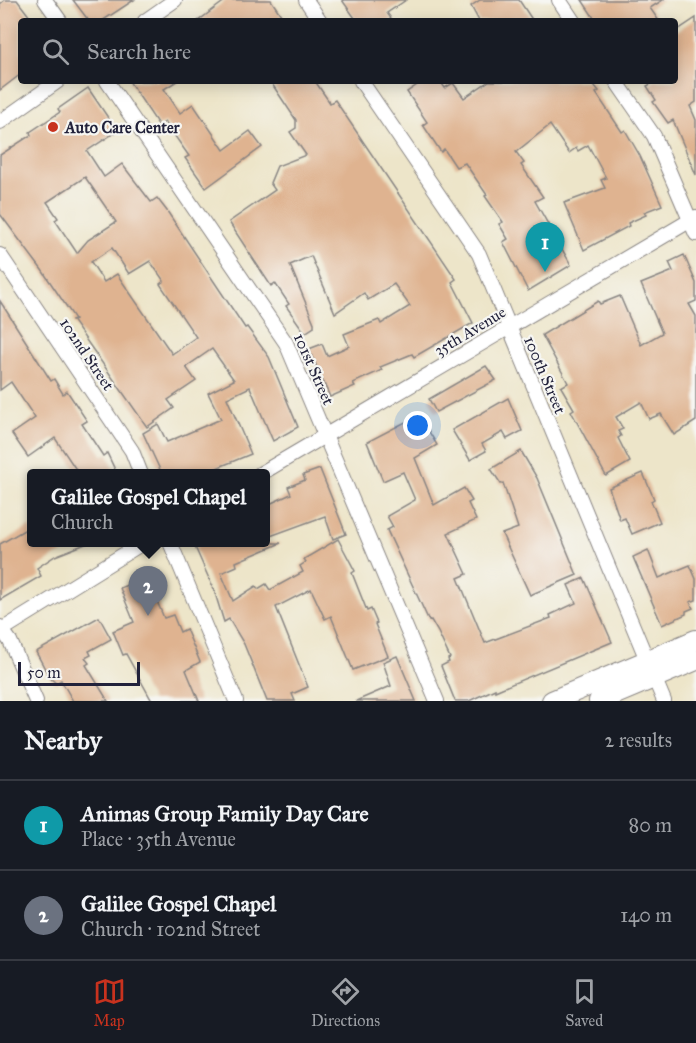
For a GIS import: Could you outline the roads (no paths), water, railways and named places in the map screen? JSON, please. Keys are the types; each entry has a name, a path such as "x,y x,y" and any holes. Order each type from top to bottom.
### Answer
{"street":[{"path":"45,0 58,18"},
{"path":"149,18 175,0"},
{"path":"306,0 318,18"},
{"path":"559,0 571,18"},
{"path":"0,122 54,84"},
{"name":"101st Street","path":"108,84 286,343 436,701"},
{"name":"100th Street","path":"363,84 479,254 664,701"},
{"path":"618,84 654,136 693,218 696,234"},
{"name":"35th Avenue","path":"269,469 693,218"},
{"name":"102nd Street","path":"0,255 132,451 139,469"},
{"path":"36,701 10,641 1,629 137,547"},
{"path":"172,547 236,701"},
{"path":"599,701 696,639"},
{"path":"552,701 650,669 696,660"}],"place":[{"name":"Auto Care Center","path":"53,127"},
{"name":"Animas Group Family Day Care","path":"545,272"},
{"name":"Galilee Gospel Chapel","path":"148,616"}]}
